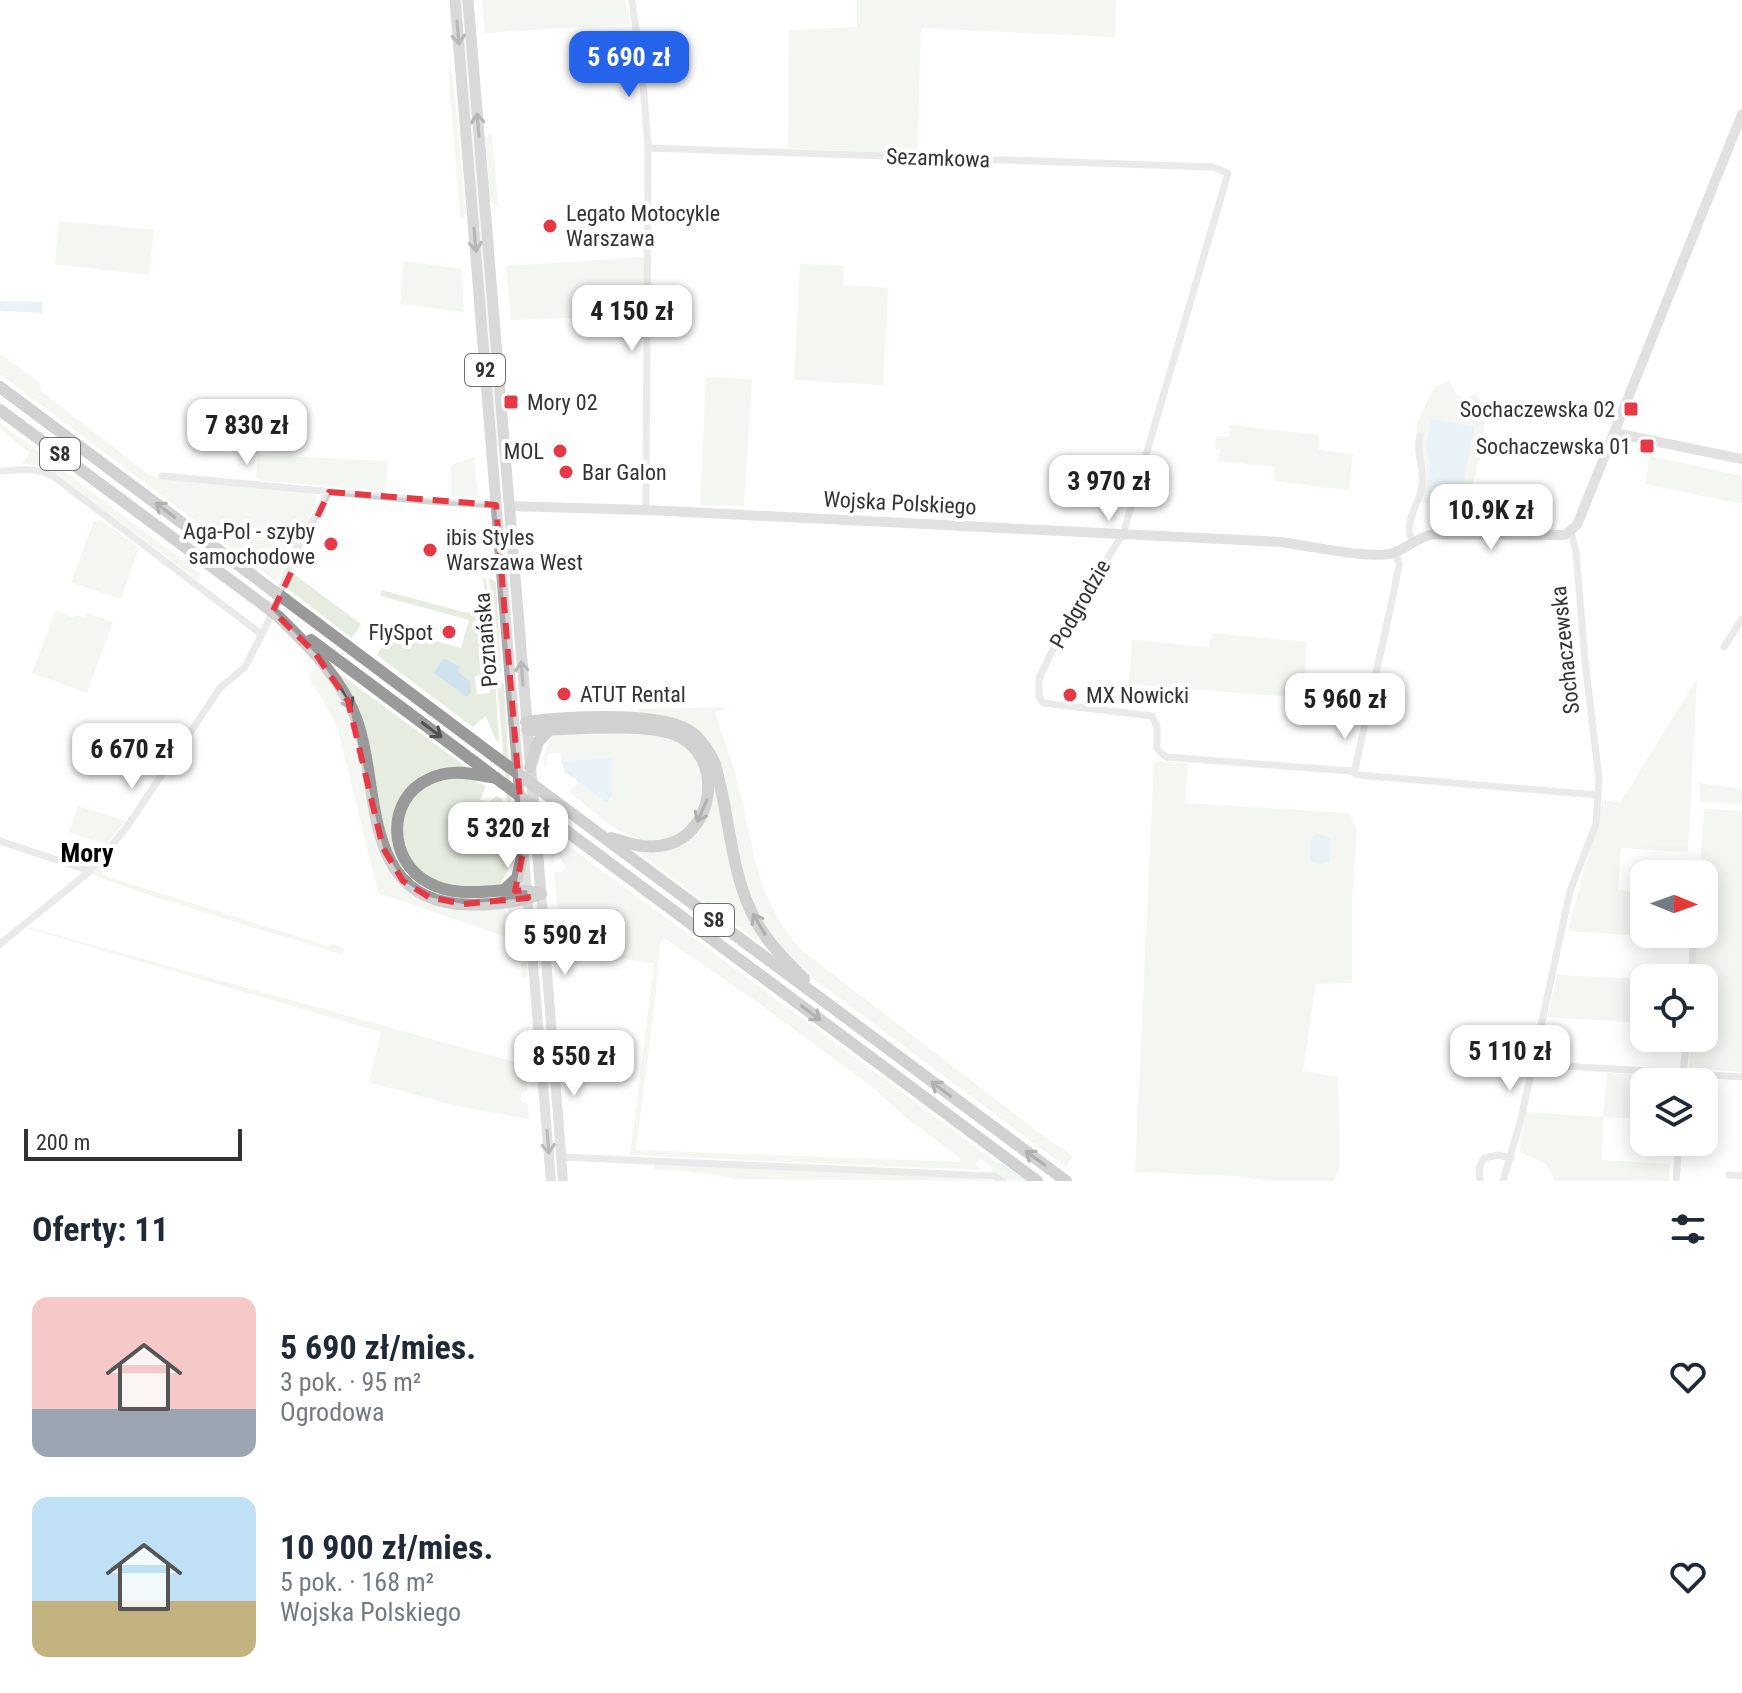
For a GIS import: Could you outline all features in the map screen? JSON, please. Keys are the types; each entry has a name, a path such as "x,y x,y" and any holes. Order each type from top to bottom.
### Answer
{"highway":[{"name":"S8","path":"0,387 1066,1181"},
{"name":"S8","path":"0,410 1037,1181"},
{"path":"279,617 322,662 348,701 362,738 383,848 403,881 421,893 450,903 476,904 528,894"},
{"path":"527,726 549,719 641,719 674,724 694,735 708,750 715,764 738,873 750,908 774,947 828,1004"},
{"path":"527,726 549,730 661,730 689,743 703,760 708,797 702,816 686,835 674,842 646,847 600,834"},
{"path":"530,767 538,742 549,730"},
{"path":"496,778 448,773 419,784 408,795 397,819 397,837 406,864 429,884 454,892 541,894"},
{"path":"503,891 517,878 524,848"}],"main road":[{"name":"Poznańska","path":"455,0 541,894"},
{"name":"Poznańska","path":"468,0 502,505 513,727 524,848"},
{"path":"513,727 527,726"}],"street":[{"path":"632,0 648,148 646,510"},
{"path":"1598,795 1358,775 1351,771 1355,769 1393,596 1399,565 1396,552 1412,541 1433,534 1565,535 1577,525 1742,114"},
{"name":"Sezamkowa","path":"648,148 1213,167 1228,173"},
{"name":"Podgrodzie","path":"1228,173 1123,534 1074,610 1049,657 1039,679 1039,696 1043,703 1051,706 1152,716 1157,727 1157,749 1166,757 1351,771"},
{"path":"1615,433 1742,459"},
{"path":"1412,541 1408,533 1409,521 1422,488 1418,454 1420,436"},
{"path":"0,471 31,470 53,476 261,634"},
{"path":"162,476 502,505"},
{"path":"0,944 90,871 126,828 220,688 245,667 269,620 297,548 329,492"},
{"name":"Wojska Polskiego","path":"502,505 1280,542 1378,555 1396,552"},
{"name":"Sochaczewska","path":"1503,1181 1511,1158 1570,891 1596,824 1598,795 1576,552 1571,532"},
{"path":"1724,647 1742,619"},
{"path":"0,841 90,871"},
{"name":"Poznańska","path":"524,848 551,1181"},
{"name":"Poznańska","path":"541,894 563,1181"},
{"path":"1532,1064 1630,1073"},
{"path":"1718,1077 1742,1077"},
{"path":"1480,1181 1479,1168 1484,1158 1498,1155 1511,1158"},
{"path":"1676,1181 1678,1156"},
{"path":"561,1157 899,1170 994,1176 1003,1181"},
{"path":"1729,1175 1742,1176"}],"highlighted area":[{"path":"329,492 496,505 524,848 515,891 527,890 528,898 463,904 429,897 403,881 383,848 348,701 315,653 273,611"}],"shaded area":[{"path":"459,0 463,0 499,447 495,447"},
{"path":"482,0 626,0 630,24 485,33"},
{"path":"857,0 1116,0 1115,37 921,28 917,154 788,148 789,30 857,27"},
{"path":"448,66 453,76 466,214 462,218 460,218"},
{"path":"492,134 498,205 490,200 486,140"},
{"path":"59,221 154,230 149,275 55,264"},
{"path":"645,257 645,315 511,320 506,266"},
{"path":"404,261 461,269 464,312 400,304"},
{"path":"800,264 844,266 843,285 888,288 883,385 794,380"},
{"path":"0,354 40,383 41,391 152,477 313,494 317,501 277,582 0,374"},
{"path":"706,377 752,379 744,506 700,505"},
{"path":"1450,381 1457,395 1466,398 1476,393 1484,420 1484,435 1468,507 1423,503 1417,423 1434,387"},
{"path":"0,423 201,574 197,580 46,466 22,464 30,453 0,429"},
{"path":"1230,425 1319,435 1318,450 1353,454 1349,490 1274,481 1275,467 1218,461 1220,450 1215,449 1216,436 1228,437"},
{"path":"258,455 388,461 385,491 264,481 256,477"},
{"path":"1650,456 1742,476 1742,504 1645,484"},
{"path":"474,457 478,498 451,496 451,465"},
{"path":"101,520 139,548 121,599 71,582 94,521"},
{"path":"291,572 361,624 352,638 287,588"},
{"path":"486,578 494,675 475,676 477,694 490,693 489,681 495,679 499,743 485,716 473,727 377,655 383,643 370,636 372,631 402,638 404,632 461,648 469,620 381,596 381,590 486,618 484,582 481,579"},
{"path":"489,578 496,582 501,673 497,674"},
{"path":"56,610 73,618 77,615 85,618 87,613 113,622 87,693 32,673"},
{"path":"1212,633 1306,642 1305,698 1129,684 1132,640 1209,647"},
{"path":"318,665 337,691 354,730 371,821 387,868 402,887 424,901 454,910 502,907 514,922 515,940 378,893 337,725 308,676"},
{"path":"333,669 469,769 433,770 414,781 400,798 395,808 392,836 408,878 391,856 374,769"},
{"path":"497,679 504,684 512,816 509,827"},
{"path":"1697,679 1688,852 1621,848 1618,890 1630,891 1630,935 1568,931 1603,800 1620,803"},
{"path":"732,707 715,712 736,777 757,867 772,908 784,928 800,949 1073,1156 1066,1167 799,968 780,947 753,901 745,877 724,772 718,757 701,735 680,721 637,713 638,709"},
{"path":"612,732 669,739 688,751 699,767 703,786 701,805 692,822 679,835 661,842 640,840 621,832 569,792 579,782 606,801 612,758 561,761 560,753 547,754 544,768 543,756 552,734"},
{"path":"1154,762 1188,763 1185,803 1348,813 1357,830 1352,900 1352,983 1316,984 1303,1071 1338,1077 1340,1165 1334,1181 1268,1181 1236,1176 1135,1172"},
{"path":"464,776 486,786 480,800 490,801 497,796 503,800 506,827 492,829 494,846 507,845 507,831 510,865 499,888 437,884 418,868 406,847 402,826 407,806 413,797 429,783 446,777"},
{"path":"714,780 730,857 771,951 634,849 679,844 696,834 710,808"},
{"path":"1699,783 1742,789 1742,804 1700,802"},
{"path":"78,806 126,821 106,845 69,832"},
{"path":"1704,809 1742,811 1742,1072 1689,1068 1690,1052 1718,1052 1718,964 1695,964 1695,948 1718,948 1718,860 1701,860"},
{"path":"550,834 558,841 563,855 570,847 1022,1181 1010,1181 992,1172 992,1167 979,1159 976,1165 982,1170 630,1155 654,963 593,955 595,921 582,919 582,913 558,913 554,872 564,871 565,866 559,855 553,857 552,865","holes":["664,938 875,1089 904,1116 960,1158 960,1162 636,1150 660,943"]},
{"path":"104,863 102,874 112,878 328,946 344,948 343,955 90,874"},
{"path":"508,907 516,911 524,926 527,946 525,978 522,978 516,921 508,912"},
{"path":"28,927 525,1065 527,1090 521,1094 521,1101 528,1105 529,1119 456,1106 369,1082 381,1032"},
{"path":"1557,975 1630,978 1630,1022 1547,1017"},
{"path":"1607,1073 1630,1074 1630,1118 1603,1117"},
{"path":"1525,1112 1603,1117 1602,1160 1670,1164 1669,1181 1555,1181 1546,1164 1520,1152"},
{"path":"655,1163 961,1176 991,1181 733,1179 714,1174 653,1169"}],"water":[{"path":"0,301 43,302 42,313 0,311"},
{"path":"1434,419 1474,427 1464,481 1455,495 1427,493 1430,462 1426,448 1430,422"},
{"path":"446,659 460,667 458,672 470,681 471,692 467,697 434,673"},
{"path":"612,758 612,796 606,802 565,772 561,761"},
{"path":"461,803 485,812 486,828 480,829 480,834 461,834"},
{"path":"1317,833 1331,838 1330,862 1320,864 1310,861 1310,840"}],"waterway":[{"path":"1000,1164 1025,1181"}],"place":[{"name":"Legato Motocykle Warszawa","path":"550,226"},
{"name":"Mory 02","path":"511,402"},
{"name":"Sochaczewska 02","path":"1631,409"},
{"name":"Sochaczewska 01","path":"1647,446"},
{"name":"MOL","path":"560,451"},
{"name":"Bar Galon","path":"566,472"},
{"name":"Aga-Pol - szyby samochodowe","path":"331,544"},
{"name":"ibis Styles Warszawa West","path":"430,550"},
{"name":"FlySpot","path":"449,632"},
{"name":"ATUT Rental","path":"564,694"},
{"name":"MX Nowicki","path":"1070,695"}],"district":[{"name":"Mory","path":"87,853"}]}
